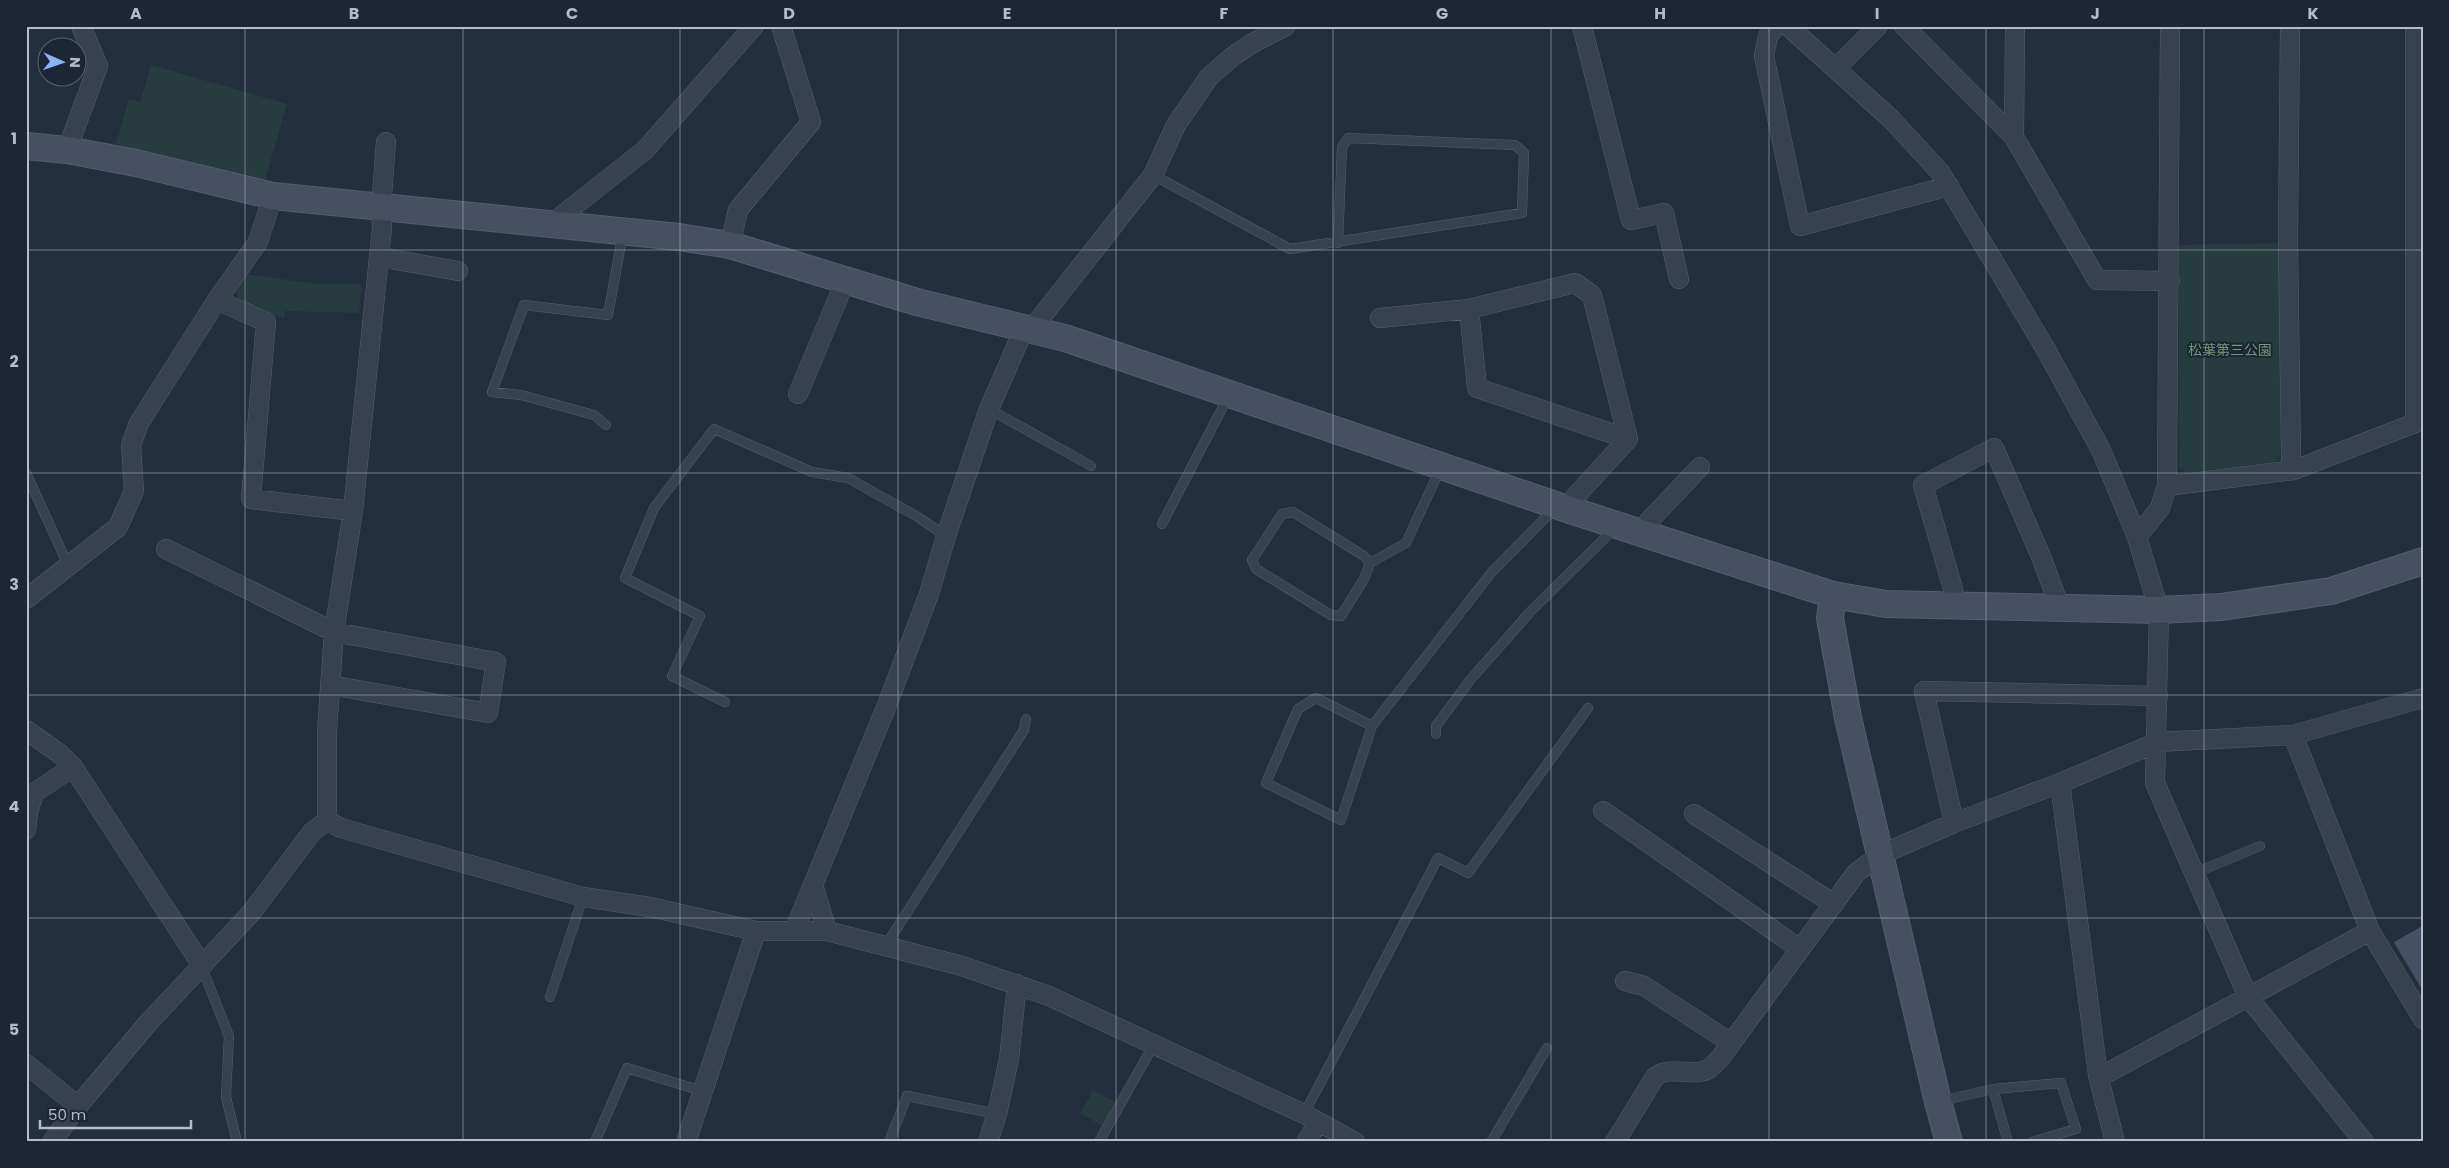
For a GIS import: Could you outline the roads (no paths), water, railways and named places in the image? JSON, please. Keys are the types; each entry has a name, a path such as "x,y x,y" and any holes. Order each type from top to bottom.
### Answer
{"street":[{"path":"67,150 98,66 81,26"},
{"path":"558,227 560,217 645,150 754,26"},
{"path":"730,245 738,210 811,122 781,26"},
{"path":"794,931 922,612 989,409 1028,330 1152,176 1176,125 1209,78 1232,57 1251,44 1286,26"},
{"path":"1582,26 1631,220 1664,213 1679,279"},
{"path":"1776,26 1768,36 1764,56 1800,226 1949,186"},
{"path":"1788,26 1891,119 1940,172 2070,392 2101,450 2137,537 2160,610 2158,742 2155,783 2248,997 2364,1142"},
{"path":"1835,69 1878,26"},
{"path":"1904,26 2014,137 2097,280 2170,281"},
{"path":"2014,137 2015,26"},
{"path":"2137,537 2160,508 2167,486 2170,281 2170,26"},
{"path":"2290,26 2288,239 2291,460 2294,470"},
{"path":"2167,486 2294,470 2421,421 2415,415 2416,26"},
{"path":"327,821 327,731 334,632 353,511 382,228 381,208 386,142"},
{"path":"26,146 67,150 136,163 273,196 558,227 623,232 730,245 918,302 1065,338 1561,507 1833,594 1886,604 2160,610 2220,607 2331,591 2423,560"},
{"path":"26,599 118,527 134,491 131,446 139,423 217,300 258,242 273,196"},
{"path":"379,257 458,271"},
{"path":"798,394 846,280"},
{"path":"1380,318 1469,309 1575,283 1592,295 1628,439"},
{"path":"217,300 266,322 251,499 353,511"},
{"path":"1469,309 1477,388 1628,439"},
{"path":"1561,507 1574,498 1628,439"},
{"path":"1953,606 1953,589 1923,485 1994,448 2042,558 2056,597 2057,608"},
{"path":"1643,533 1648,522 1700,467"},
{"path":"166,549 334,632 496,662 488,713 330,685"},
{"path":"1833,594 1830,618 1848,718 1938,1102 1950,1142"},
{"path":"1954,823 1924,691 2158,696"},
{"path":"1616,1142 1655,1077 1660,1073 1701,1072 1710,1068 1731,1044 1856,874 1880,855 1954,823 2060,783 2158,742 2293,734 2423,698"},
{"path":"26,730 60,754 73,767 201,964"},
{"path":"2293,734 2370,931 2423,1019"},
{"path":"26,830 28,812 34,793 73,767"},
{"path":"2060,783 2098,1075 2115,1142"},
{"path":"1603,811 1800,949"},
{"path":"1694,814 1834,904"},
{"path":"327,821 341,828 583,897 650,907 756,931 827,931 886,945 1016,984 1049,996 1154,1044 1311,1118 1355,1142"},
{"path":"52,1142 78,1106 201,964 251,913 312,832 327,821"},
{"path":"813,885 827,931"},
{"path":"686,1142 756,931"},
{"path":"2098,1075 2108,1072 2370,931"},
{"path":"1625,982 1644,986 1731,1044"},
{"path":"988,1142 997,1114 1009,1059 1016,984"},
{"path":"26,1064 78,1106"},
{"path":"1306,1142 1311,1118"}],"lane":[{"path":"1152,176 1290,249 1338,243 1522,213 1524,153 1515,145 1348,138 1342,147 1338,243"},
{"path":"606,425 594,415 521,394 492,392 524,305 608,315 623,232"},
{"path":"1162,524 1230,394"},
{"path":"989,409 1091,466"},
{"path":"725,702 672,676 700,616 625,578 654,508 714,429 812,472 848,478 918,517 946,536"},
{"path":"1370,563 1364,556 1294,512 1282,514 1252,560 1256,569 1331,615 1341,616 1364,579 1370,563 1406,542 1441,467"},
{"path":"26,473 68,565"},
{"path":"1372,726 1316,698 1298,709 1266,783 1341,820 1372,726 1491,573 1548,515 1561,507"},
{"path":"1436,734 1436,726 1471,679 1531,611 1610,533 1614,524"},
{"path":"1311,1118 1438,858 1468,873 1588,708"},
{"path":"886,945 1024,730 1026,720"},
{"path":"2195,873 2260,846"},
{"path":"550,997 583,897"},
{"path":"201,964 229,1036 226,1097 236,1142"},
{"path":"1099,1142 1154,1044"},
{"path":"1491,1142 1547,1048"},
{"path":"595,1142 627,1068 702,1092"},
{"path":"1938,1102 1993,1089 2061,1083 2076,1129 2032,1142"},
{"path":"1993,1089 2008,1142"},
{"path":"889,1142 907,1096 997,1114"}],"park label":[{"name":"松葉第三公園","path":"2230,350"}]}
